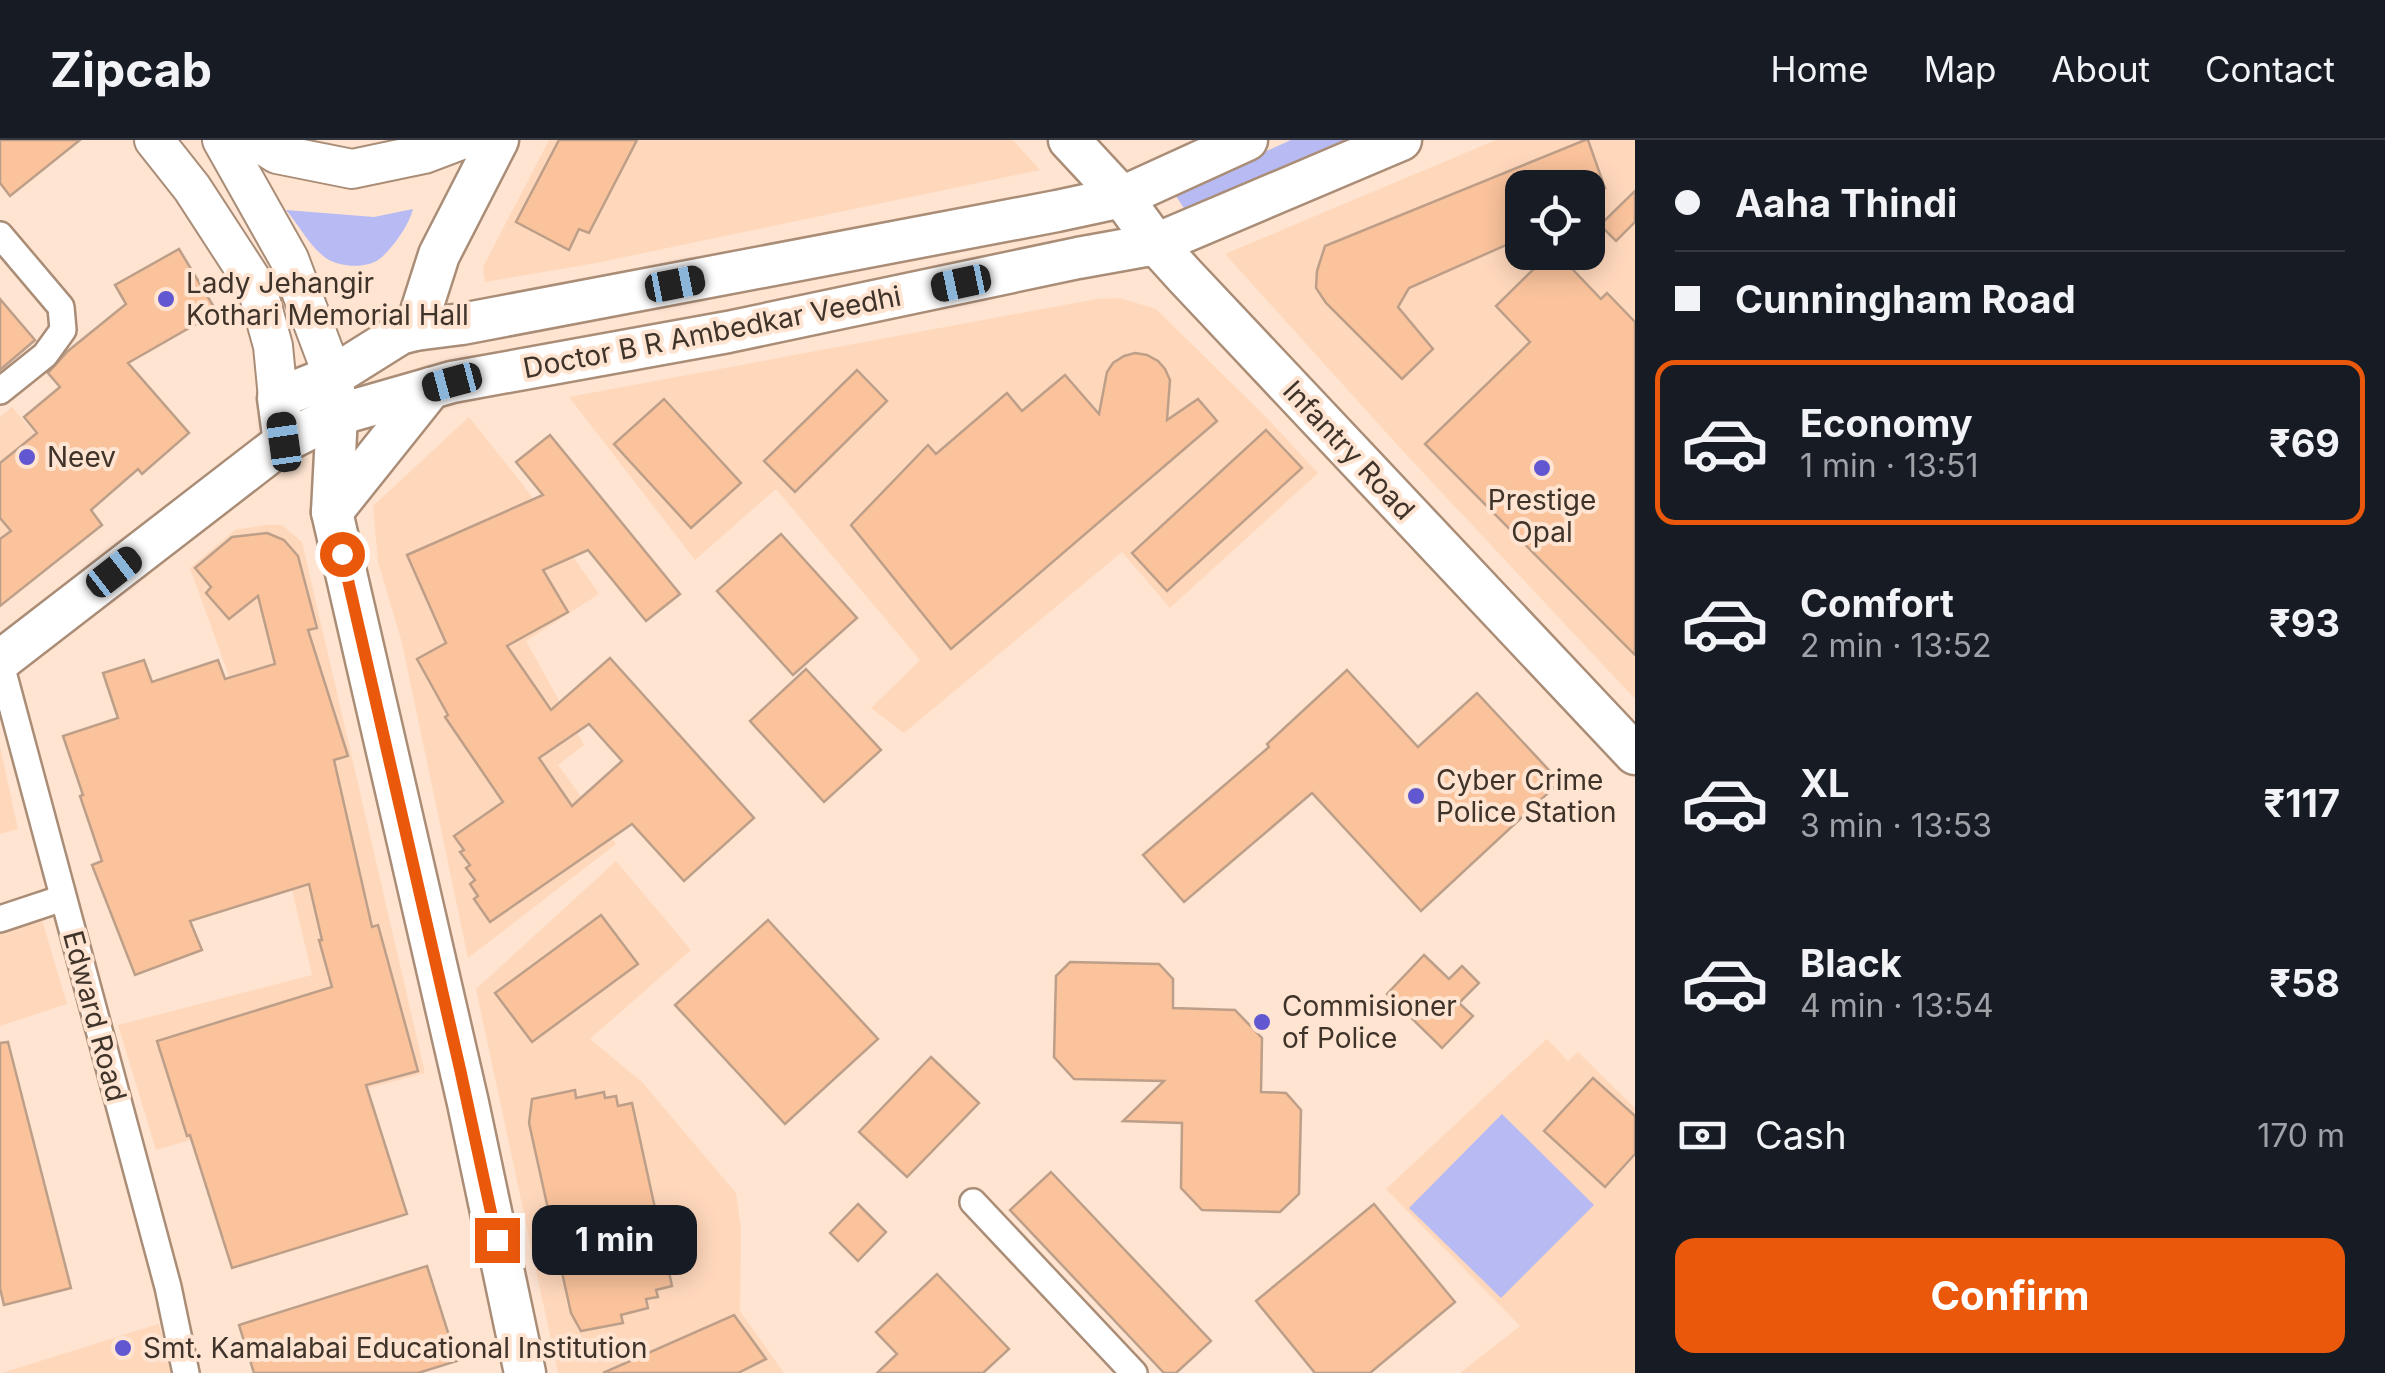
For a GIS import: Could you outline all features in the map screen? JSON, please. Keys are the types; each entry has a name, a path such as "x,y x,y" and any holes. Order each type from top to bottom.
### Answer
{"main road":[{"path":"332,512 431,388 415,330 439,256 498,140"},
{"name":"Infantry Road","path":"1069,140 1122,196 1156,244 1635,754"},
{"name":"Doctor B R Ambedkar Veedhi","path":"0,661 278,446 400,334 1057,212 1122,196 1247,140"},
{"name":"Doctor B R Ambedkar Veedhi","path":"278,398 431,388 1156,244 1401,140"},
{"path":"332,512 335,396"},
{"path":"278,398 278,446 325,495 332,512 526,1373"}],"street":[{"path":"154,140 192,188 257,288 273,346 278,398"},
{"path":"222,140 289,259 335,396"},
{"path":"255,140 277,154 352,170 424,154 461,140"},
{"path":"0,235 61,307 63,330 45,355 0,392"},
{"name":"Edward Road","path":"0,661 168,1287 186,1373"},
{"path":"0,919 64,898"},
{"path":"973,1202 1134,1373"}],"shaded area":[{"path":"549,140 1013,140 1040,170 596,263 485,282 483,267"},
{"path":"1291,140 1358,140 1189,216 1174,193"},
{"path":"1496,140 1635,140 1635,699 1225,254"},
{"path":"413,209 400,235 382,257 352,266 335,263 322,255 286,210 374,217"},
{"path":"1120,298 1156,309 1318,473 1170,608 1122,552 904,733 871,708 920,660 776,489 695,560 569,397 1096,299"},
{"name":"Neev","path":"12,407 88,497 0,570 0,417"},
{"path":"469,417 524,486 599,594 526,641 584,745 558,765 616,844 468,958 402,643 378,562 373,506"},
{"path":"282,525 302,542 425,1073 156,1150 118,1025 312,975 266,779 190,568 235,530"},
{"path":"0,746 18,829 0,834"},
{"path":"616,861 691,950 590,1039 642,1082 736,1193 741,1229 740,1311 784,1373 558,1373 476,989"},
{"path":"41,917 67,1004 0,1026 0,929"},
{"path":"1547,1039 1568,1061 1578,1052 1635,1108 1635,1373 1460,1373 1520,1326 1386,1189"},
{"path":"1502,1114 1594,1205 1501,1298 1409,1208"},
{"name":"Smt. Kamalabai Educational Institution","path":"158,1324 171,1373 2,1373"}],"building":[{"path":"0,140 80,140 10,196 0,183"},
{"path":"559,140 637,140 589,233 579,229 569,250 516,222"},
{"path":"1588,140 1599,170 1511,170"},
{"path":"1505,173 1505,246 1409,288 1398,307 1433,349 1402,379 1326,303 1316,288 1325,246"},
{"path":"1635,191 1635,222 1616,241 1605,230 1605,220"},
{"path":"179,249 217,312 128,363 189,433 142,474 138,469 91,510 102,525 0,606 0,539 11,531 0,518 0,463 37,433 24,417 60,387 48,373 68,351 126,304 115,285"},
{"name":"Prestige Opal","path":"1533,270 1573,270 1601,299 1607,293 1635,322 1635,655 1425,444 1530,342 1496,306"},
{"path":"0,299 35,340 0,370"},
{"path":"1135,353 1147,355 1165,369 1170,380 1167,420 1198,399 1217,421 951,649 851,525 928,445 936,454 1007,393 1022,411 1065,375 1099,414 1107,372 1113,363"},
{"path":"857,370 887,401 795,492 764,461"},
{"path":"664,399 741,483 691,528 614,444"},
{"path":"1266,430 1302,468 1167,591 1132,553"},
{"path":"550,435 680,594 646,621 588,550 543,570 568,612 507,646 551,710 610,658 754,818 684,881 632,824 490,922 474,899 478,896 470,884 475,880 454,836 503,802 445,717 448,715 417,659 446,643 407,555 543,495 516,462","holes":["589,724 622,761 572,806 539,758"]},
{"path":"267,533 284,540 298,556 317,628 308,630 348,756 334,760 372,927 378,925 418,1071 366,1085 407,1214 232,1268 157,1041 332,987 309,884 190,921 202,950 135,975 92,865 102,861 63,736 118,718 103,673 144,660 152,682 218,660 225,679 275,664 258,596 229,619 206,593 211,587 195,568 232,537"},
{"path":"781,534 857,618 793,675 717,591"},
{"path":"806,669 881,750 824,802 750,721"},
{"path":"1347,670 1418,747 1477,693 1560,782 1421,911 1312,793 1184,902 1143,855 1269,747 1267,744"},
{"path":"601,915 638,964 532,1042 495,993"},
{"path":"768,920 878,1039 785,1124 675,1005"},
{"path":"1424,955 1449,979 1462,966 1479,983 1459,1003 1473,1016 1442,1048 1387,994"},
{"path":"1070,962 1159,964 1173,979 1173,1008 1235,1010 1262,1038 1261,1092 1286,1093 1301,1110 1299,1194 1280,1212 1202,1210 1181,1188 1182,1123 1123,1121 1164,1081 1074,1079 1054,1057 1056,976"},
{"path":"8,1042 71,1288 4,1305 0,1288 0,1043"},
{"path":"931,1057 979,1103 907,1177 859,1132"},
{"path":"1593,1078 1635,1116 1635,1154 1605,1187 1544,1131"},
{"path":"575,1090 576,1098 604,1092 605,1098 616,1096 618,1106 632,1103 672,1286 656,1290 658,1297 646,1299 648,1308 621,1315 623,1323 581,1331 571,1313 529,1123 532,1099"},
{"path":"1051,1172 1211,1341 1176,1373 1164,1373 1010,1210"},
{"path":"858,1204 886,1232 858,1261 830,1233"},
{"path":"1374,1204 1455,1302 1370,1373 1315,1373 1256,1301"},
{"path":"427,1266 457,1361 418,1373 254,1373 239,1325"},
{"path":"937,1274 1009,1349 983,1373 877,1373 897,1354 876,1332"},
{"path":"734,1315 766,1359 738,1373 603,1373"}],"place":[{"name":"Lady Jehangir Kothari Memorial Hall","path":"166,299"},
{"name":"Neev","path":"27,457"},
{"name":"Prestige Opal","path":"1542,468"},
{"name":"Cyber Crime Police Station","path":"1416,796"},
{"name":"Commisioner of Police","path":"1262,1022"},
{"name":"Smt. Kamalabai Educational Institution","path":"123,1348"}],"route":[{"path":"342,554 497,1240"}]}
